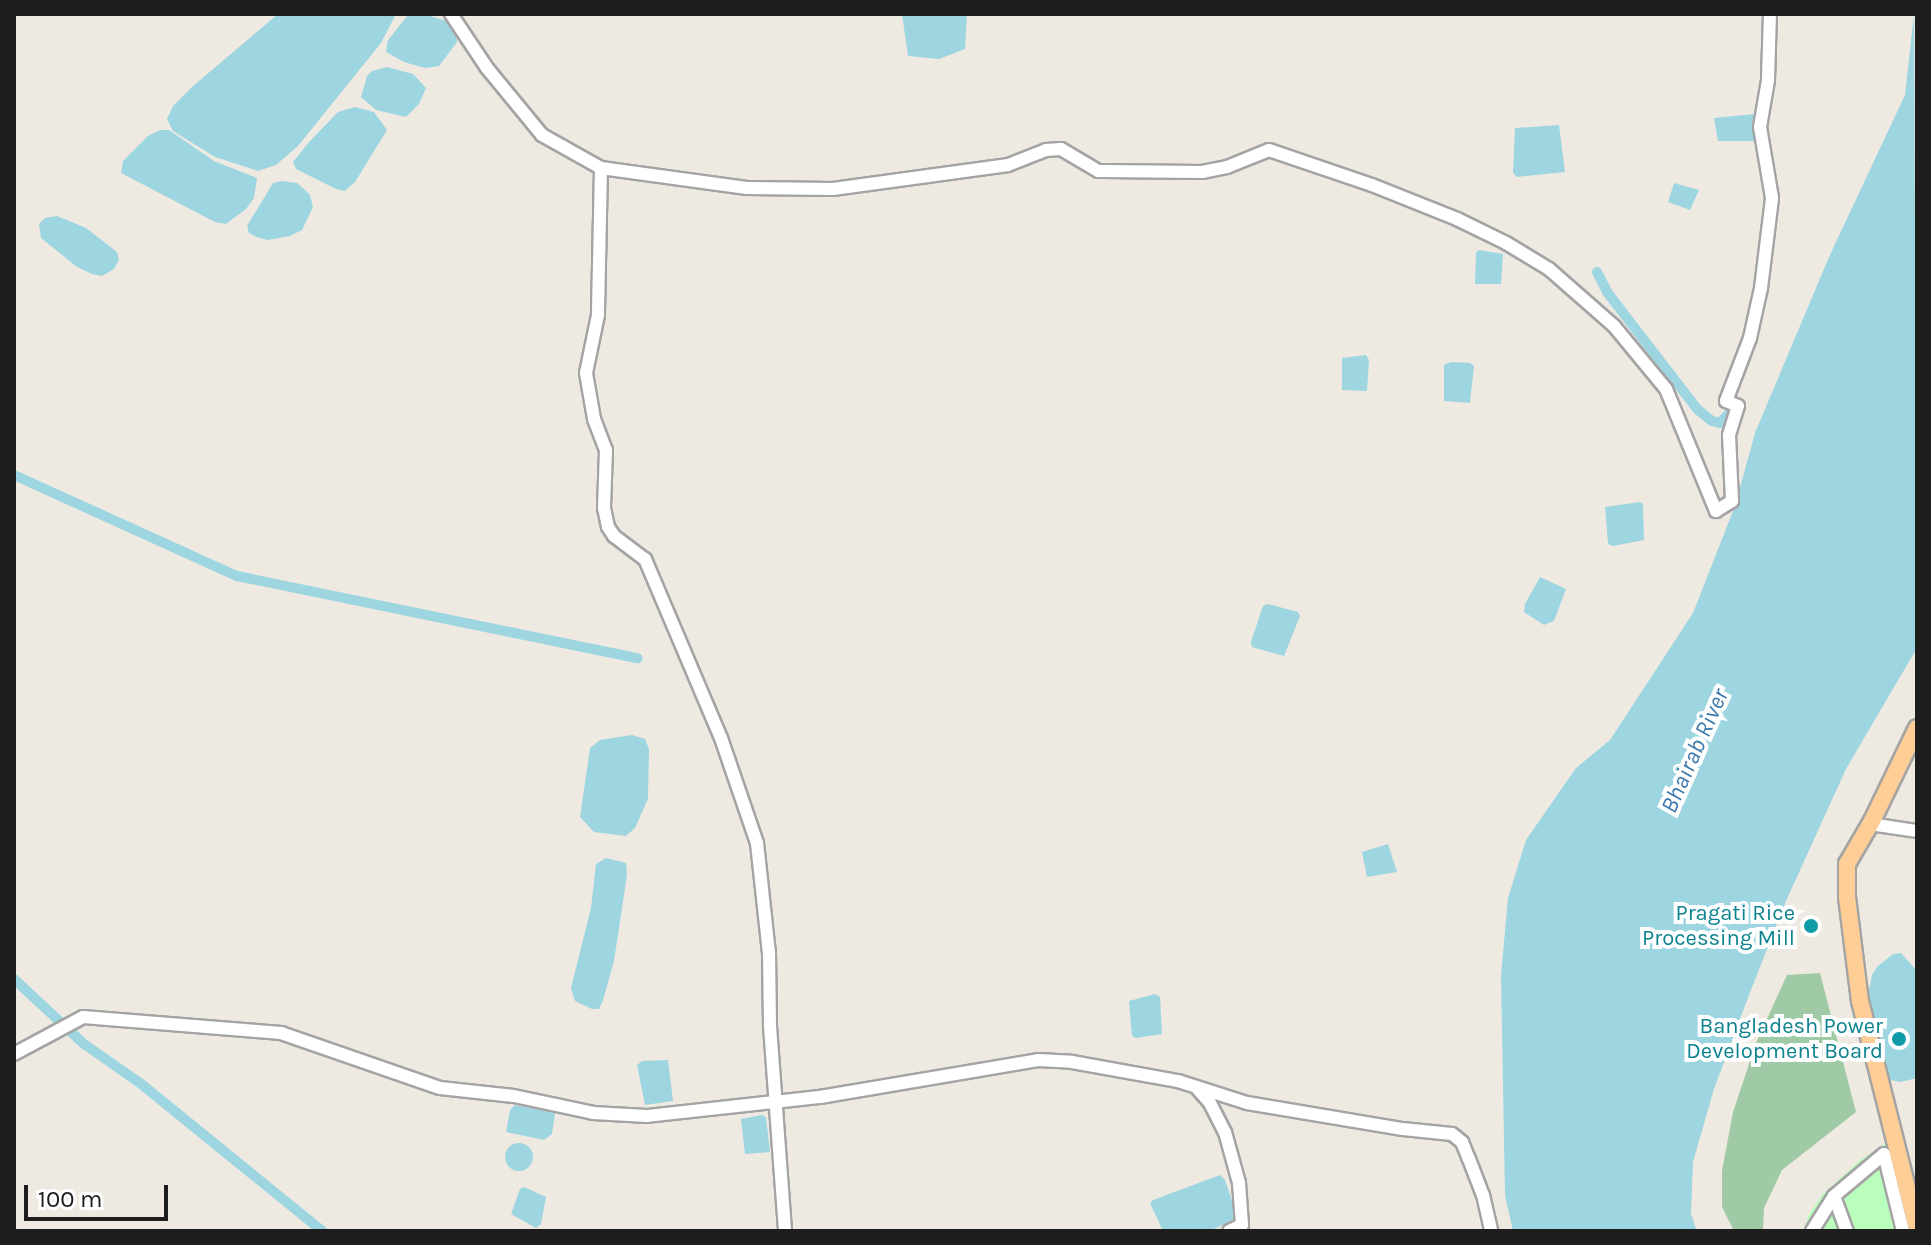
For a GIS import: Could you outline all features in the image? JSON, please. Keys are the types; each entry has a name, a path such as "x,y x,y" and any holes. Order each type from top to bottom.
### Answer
{"main road":[{"path":"1917,728 1847,864 1847,897 1860,1001 1917,1228"}],"street":[{"path":"451,14 487,68 542,135 601,168 747,188 833,189 1008,165 1046,150 1061,149 1098,171 1202,172 1227,167 1269,150 1457,219 1549,269 1614,326 1666,389 1716,511 1732,501 1729,435 1738,406 1726,401 1750,338 1772,198 1760,127 1768,80 1770,14"},
{"path":"601,168 598,315 586,373 594,419 606,450 604,508 614,536 645,559 721,738 757,843 769,953 785,1231"},
{"path":"1870,824 1917,831"},
{"path":"14,1054 83,1017 281,1033 440,1088 514,1096 593,1113 647,1116 776,1101 1038,1060 1112,1068 1195,1086 1247,1103 1452,1134 1462,1142 1479,1183 1491,1231"},
{"path":"1195,1086 1210,1103 1225,1132 1239,1183 1242,1225 1229,1231"},
{"path":"1812,1231 1819,1214 1834,1196 1884,1154 1903,1231"},
{"path":"1834,1196 1847,1231"}],"green space":[{"path":"1820,973 1856,1112 1782,1170 1764,1208 1763,1231 1734,1231 1722,1207 1722,1171 1733,1112 1756,1043 1787,975"},
{"path":"1886,1143 1908,1231 1805,1231 1808,1216 1822,1195 1859,1161"}],"water":[{"path":"278,14 396,14 381,43 298,146 276,165 258,171 215,157 173,131 167,119 173,106 193,86"},
{"path":"409,14 424,14 456,24 457,42 439,66 425,68 404,62 386,52 388,40"},
{"path":"902,14 967,14 965,49 939,59 908,56"},
{"name":"Bhairab River","path":"1914,14 1917,648 1846,769 1786,901 1749,995 1714,1089 1693,1162 1691,1214 1697,1231 1513,1231 1505,1196 1501,975 1508,898 1526,840 1576,768 1610,740 1693,613 1735,506 1755,433 1829,257 1905,95"},
{"path":"387,67 413,74 426,88 419,104 406,117 376,110 361,97 367,76 372,71"},
{"path":"355,107 374,112 387,130 355,182 345,191 296,169 293,162 310,141 338,112"},
{"path":"1755,114 1757,141 1718,141 1714,118"},
{"path":"1559,125 1565,172 1517,177 1513,173 1515,128"},
{"path":"160,130 169,130 214,161 257,178 254,198 246,209 226,224 215,222 121,173 123,161 148,136"},
{"path":"273,183 297,183 310,195 313,207 302,230 268,240 256,237 249,233 247,226"},
{"path":"1674,183 1699,190 1690,210 1668,202"},
{"path":"57,216 86,228 117,252 119,260 114,269 102,276 92,274 77,267 41,238 39,224 45,218"},
{"path":"1476,252 1503,254 1501,284 1475,284"},
{"path":"1366,355 1369,360 1367,391 1342,390 1342,358"},
{"path":"1451,362 1474,366 1470,403 1444,401 1444,365"},
{"path":"1643,504 1644,540 1613,546 1608,544 1605,507"},
{"path":"1540,577 1566,589 1554,621 1544,625 1524,612 1525,604"},
{"path":"1268,604 1298,612 1300,616 1284,656 1252,647 1263,606"},
{"path":"632,735 645,739 649,749 648,799 635,828 626,836 594,832 580,817 590,748 600,740"},
{"path":"1388,844 1397,872 1367,877 1362,852"},
{"path":"606,858 626,863 627,875 614,961 599,1009 592,1009 575,1001 571,988 591,908 596,864"},
{"name":"Bangladesh Power Development Board","path":"1901,953 1917,971 1917,1078 1901,1082 1890,1080 1884,1073 1868,996 1872,975 1877,967 1893,954"},
{"path":"1155,994 1160,997 1162,1034 1136,1038 1132,1036 1129,1001"},
{"path":"668,1060 673,1101 645,1105 637,1065 642,1061"},
{"path":"515,1105 555,1113 552,1134 544,1140 506,1132 510,1110"},
{"path":"766,1117 770,1152 745,1154 741,1119"},
{"path":"519,1143 529,1147 533,1157 529,1167 519,1171 509,1167 505,1157 509,1147"},
{"path":"1220,1175 1225,1180 1237,1215 1234,1219 1210,1231 1163,1231 1150,1203 1153,1200"},
{"path":"524,1187 546,1197 541,1224 536,1228 511,1214 520,1189"}],"waterway":[{"path":"1597,272 1607,292 1697,409 1712,421 1720,423 1733,409"},
{"path":"14,475 237,576 638,658"},
{"path":"14,979 84,1044 140,1083 322,1231"}],"place":[{"name":"Pragati Rice Processing Mill","path":"1811,926"},
{"name":"Bangladesh Power Development Board","path":"1899,1039"}]}
